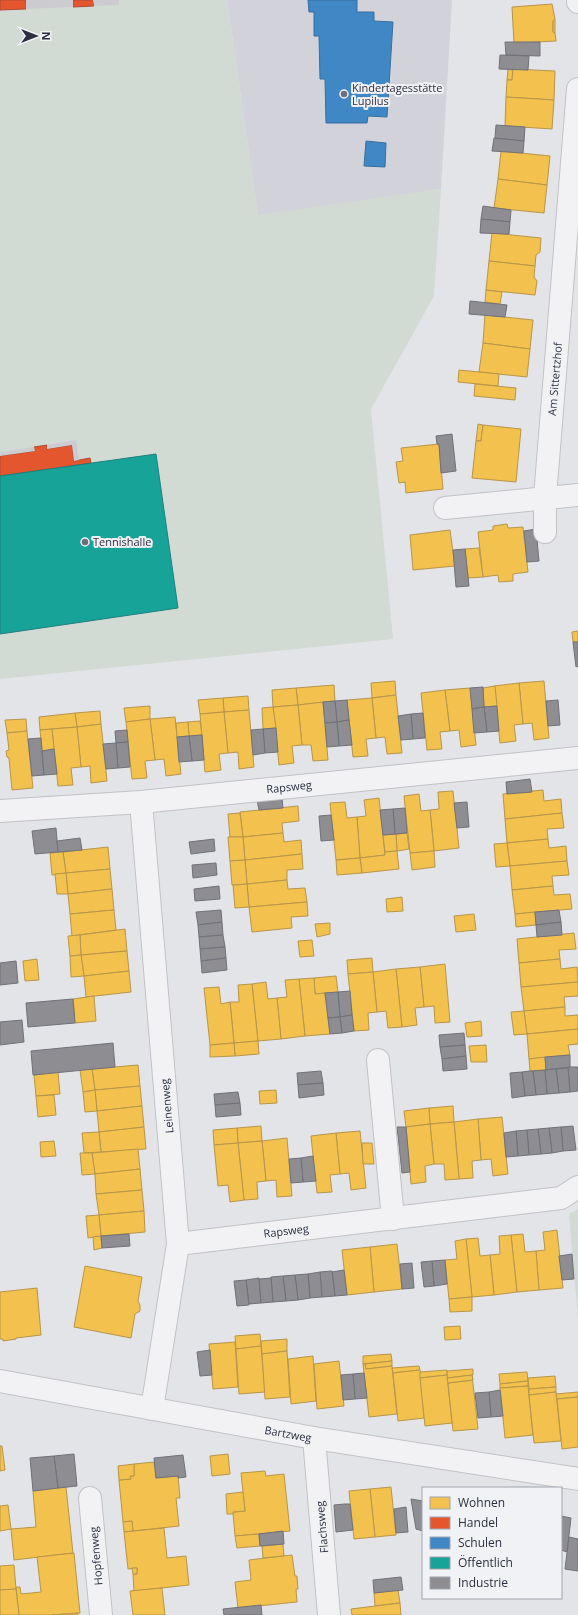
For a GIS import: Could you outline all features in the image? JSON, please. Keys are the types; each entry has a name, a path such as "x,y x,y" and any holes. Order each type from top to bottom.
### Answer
{"street":[{"name":"Am Sittertzhof","path":"545,532 545,497 571,262 578,89"},
{"path":"444,508 578,495"},
{"name":"Rapsweg","path":"0,811 141,802 578,758"},
{"name":"Leinenweg","path":"141,802 178,1244 152,1409"},
{"path":"378,1060 393,1218"},
{"name":"Rapsweg","path":"178,1244 561,1198 578,1187"},
{"name":"Bartzweg","path":"0,1382 314,1438 578,1478"},
{"name":"Flachsweg","path":"314,1438 329,1615"},
{"name":"Hopfenweg","path":"90,1498 101,1615"}],"shaded area":[{"path":"0,0 227,0 258,215 441,189 434,296 371,409 393,639 0,679"},
{"name":"Kindertagesstätte Lupilus","path":"227,0 452,0 441,189 258,216"},
{"path":"578,1209 578,1319 569,1214"}],"building: Wohnen":[{"path":"552,4 555,19 553,21 553,32 555,33 556,41 514,43 512,7"},
{"path":"555,19 555,33 553,32 553,21"},
{"path":"508,69 513,70 512,80 507,80"},
{"path":"513,69 555,71 554,100 506,97 507,80 512,80"},
{"path":"506,97 554,100 552,129 505,126"},
{"path":"501,151 550,156 547,185 498,179"},
{"path":"498,179 547,185 544,213 494,208"},
{"path":"492,233 541,238 540,252 536,255 535,266 489,261"},
{"path":"489,261 535,266 534,277 537,281 535,295 486,290"},
{"path":"486,290 502,292 500,304 485,302"},
{"path":"485,315 533,320 530,349 483,343"},
{"path":"483,343 530,349 527,377 479,372"},
{"path":"459,370 499,374 498,386 458,382"},
{"path":"475,384 516,388 515,400 474,396"},
{"path":"478,424 483,425 481,441 476,441"},
{"path":"483,425 521,429 516,482 472,478 476,441 481,441"},
{"path":"439,444 443,489 406,493 405,482 399,483 396,462 403,461 401,448"},
{"path":"507,524 508,528 523,527 528,572 513,574 513,581 499,582 498,575 483,577 478,532 493,530 493,526"},
{"path":"450,530 455,566 413,570 410,535"},
{"path":"479,548 483,577 468,578 465,549"},
{"path":"578,631 578,642 573,642 572,632"},
{"path":"395,681 396,695 372,698 371,683"},
{"path":"544,681 549,738 534,740 532,723 523,724 519,683"},
{"path":"519,683 523,724 514,725 516,741 500,743 494,686"},
{"path":"334,685 335,701 298,705 296,688"},
{"path":"495,686 497,706 484,707 483,688"},
{"path":"296,688 298,705 273,707 272,690"},
{"path":"470,688 476,745 461,747 459,730 450,731 445,690"},
{"path":"445,690 450,731 440,732 442,749 427,750 421,693"},
{"path":"396,695 402,753 387,754 385,737 376,738 372,698"},
{"path":"248,696 249,710 224,712 223,698"},
{"path":"223,698 224,712 200,714 198,700"},
{"path":"372,698 376,738 366,739 368,756 353,757 347,700"},
{"path":"323,702 328,760 313,761 311,745 302,745 298,705"},
{"path":"298,705 302,745 292,746 294,763 279,765 273,707"},
{"path":"150,706 150,719 126,722 124,708"},
{"path":"273,707 276,728 263,729 262,708"},
{"path":"249,710 254,767 239,769 238,752 228,753 224,712"},
{"path":"100,711 101,724 77,727 75,713"},
{"path":"224,712 228,753 219,754 221,770 205,772 200,714"},
{"path":"75,713 77,727 40,730 39,717"},
{"path":"175,717 181,774 166,776 164,759 155,760 150,719"},
{"path":"26,719 27,731 7,733 5,720"},
{"path":"150,719 155,760 145,761 147,778 132,779 126,722"},
{"path":"200,721 202,735 189,736 188,722"},
{"path":"188,722 189,736 177,737 176,723"},
{"path":"101,724 107,781 91,783 90,766 81,767 77,727"},
{"path":"77,727 81,767 71,768 73,785 58,786 52,729"},
{"path":"52,729 54,749 42,751 40,730"},
{"path":"27,731 33,788 12,790 9,758 7,757 6,751 9,750 7,733"},
{"path":"543,790 544,801 561,799 562,813 505,819 503,794"},
{"path":"453,791 459,848 434,851 430,810 439,809 438,792"},
{"path":"419,794 421,811 430,810 434,851 410,853 404,796"},
{"path":"379,798 385,855 360,858 357,817 366,816 364,800"},
{"path":"345,802 347,818 357,817 360,858 336,860 330,803"},
{"path":"298,806 299,821 282,823 283,833 243,837 240,812"},
{"path":"240,813 243,837 230,837 228,814"},
{"path":"562,813 564,828 547,829 548,839 507,843 505,819"},
{"path":"283,833 284,842 301,840 302,854 245,860 243,837"},
{"path":"407,833 409,849 397,851 396,834"},
{"path":"396,834 397,851 385,852 383,835"},
{"path":"228,837 243,837 245,860 230,861"},
{"path":"548,839 549,848 566,846 567,861 510,866 507,843"},
{"path":"507,843 510,866 496,867 494,844"},
{"path":"108,847 110,869 66,873 63,852"},
{"path":"397,851 399,869 362,873 360,858 385,855 385,852"},
{"path":"434,851 435,867 412,870 410,853"},
{"path":"63,852 66,873 52,875 50,853"},
{"path":"302,854 303,869 287,870 287,880 247,884 245,860"},
{"path":"360,858 362,873 337,875 336,860"},
{"path":"245,860 247,884 232,885 230,861"},
{"path":"567,861 569,875 552,876 553,886 512,890 510,866"},
{"path":"110,869 112,889 68,894 66,873"},
{"path":"66,873 68,894 57,894 55,874"},
{"path":"287,880 288,889 305,888 307,902 249,907 247,884"},
{"path":"247,884 249,907 235,908 233,885"},
{"path":"553,886 554,895 570,894 572,909 515,914 512,890"},
{"path":"112,889 114,910 70,914 68,894"},
{"path":"402,897 403,911 387,912 386,899"},
{"path":"307,902 308,916 291,917 292,928 252,932 249,907"},
{"path":"114,910 116,930 72,936 70,914"},
{"path":"535,912 536,925 516,927 515,914"},
{"path":"474,914 476,930 456,932 454,916"},
{"path":"330,923 330,934 317,937 315,924"},
{"path":"125,929 127,951 81,955 80,935"},
{"path":"574,933 576,949 559,950 560,959 519,963 517,939"},
{"path":"80,935 81,955 70,956 68,936"},
{"path":"312,940 314,956 300,957 298,941"},
{"path":"127,951 129,971 84,976 81,955"},
{"path":"81,955 84,976 71,977 70,956"},
{"path":"372,958 373,972 348,974 347,960"},
{"path":"37,959 39,980 25,981 23,961"},
{"path":"560,959 561,969 577,967 578,982 521,987 519,963"},
{"path":"445,964 450,1022 435,1023 434,1006 424,1007 420,967"},
{"path":"420,967 424,1007 415,1008 417,1025 402,1027 396,969"},
{"path":"396,969 402,1027 388,1028 386,1011 377,1012 373,972"},
{"path":"129,971 131,992 86,997 84,976"},
{"path":"373,972 377,1012 368,1013 369,1030 354,1031 348,974"},
{"path":"336,976 338,992 315,994 314,978"},
{"path":"314,978 315,994 325,993 330,1034 305,1036 299,979"},
{"path":"299,979 305,1036 281,1039 277,998 287,997 285,980"},
{"path":"266,982 268,999 277,998 281,1039 258,1041 252,984"},
{"path":"578,982 578,996 564,997 565,1007 524,1011 521,987"},
{"path":"252,984 258,1041 234,1043 230,1002 239,1002 238,985"},
{"path":"219,987 221,1004 230,1002 234,1043 210,1045 204,988"},
{"path":"94,996 96,1021 75,1023 73,999"},
{"path":"565,1007 565,1016 578,1015 578,1029 527,1034 524,1011"},
{"path":"524,1011 527,1034 514,1035 511,1012"},
{"path":"481,1021 482,1036 467,1037 465,1023"},
{"path":"578,1029 578,1044 568,1045 570,1055 529,1059 527,1034"},
{"path":"258,1041 259,1054 235,1056 234,1043"},
{"path":"234,1043 235,1056 210,1057 210,1045"},
{"path":"486,1045 487,1062 471,1062 469,1046"},
{"path":"545,1057 546,1070 530,1071 529,1059"},
{"path":"138,1065 140,1086 95,1090 92,1069"},
{"path":"92,1069 95,1090 83,1092 80,1070"},
{"path":"58,1072 60,1094 36,1096 34,1075"},
{"path":"140,1086 142,1106 97,1111 95,1090"},
{"path":"95,1090 97,1111 85,1112 83,1092"},
{"path":"276,1090 277,1103 260,1104 259,1091"},
{"path":"54,1095 56,1115 38,1117 36,1096"},
{"path":"142,1106 144,1127 99,1132 97,1111"},
{"path":"453,1106 454,1122 430,1124 429,1108"},
{"path":"429,1108 430,1124 406,1127 404,1111"},
{"path":"502,1117 508,1174 493,1176 491,1159 481,1160 478,1119"},
{"path":"478,1119 481,1160 472,1161 473,1178 459,1179 454,1122"},
{"path":"454,1122 459,1179 445,1180 444,1164 434,1164 430,1124"},
{"path":"430,1124 434,1164 425,1166 426,1182 411,1184 406,1127"},
{"path":"261,1126 262,1141 238,1143 237,1128"},
{"path":"144,1127 146,1149 101,1152 99,1132"},
{"path":"237,1128 238,1143 214,1145 213,1130"},
{"path":"360,1131 366,1188 351,1190 349,1173 340,1174 336,1133"},
{"path":"99,1132 101,1152 84,1153 82,1133"},
{"path":"336,1133 340,1174 330,1175 332,1192 317,1193 311,1136"},
{"path":"287,1138 292,1196 277,1197 276,1180 266,1181 262,1141"},
{"path":"54,1141 56,1156 41,1157 40,1142"},
{"path":"262,1141 266,1181 257,1182 258,1199 244,1200 238,1143"},
{"path":"238,1143 244,1200 230,1202 228,1185 218,1186 214,1145"},
{"path":"362,1143 372,1143 374,1164 363,1164"},
{"path":"138,1149 140,1169 95,1174 92,1153"},
{"path":"80,1153 92,1153 95,1174 82,1175"},
{"path":"140,1169 142,1190 96,1194 95,1174"},
{"path":"142,1190 144,1211 99,1215 96,1194"},
{"path":"144,1211 145,1232 101,1236 99,1215"},
{"path":"99,1215 101,1236 88,1238 86,1216"},
{"path":"557,1230 563,1288 539,1290 536,1251 545,1250 543,1232"},
{"path":"523,1234 525,1252 536,1251 539,1290 517,1292 511,1235"},
{"path":"511,1235 517,1292 494,1295 490,1255 500,1254 499,1236"},
{"path":"101,1236 102,1248 94,1250 93,1237"},
{"path":"478,1238 480,1256 490,1255 494,1295 472,1297 466,1239"},
{"path":"466,1239 472,1297 449,1299 445,1260 457,1259 455,1241"},
{"path":"397,1244 402,1289 374,1292 370,1247"},
{"path":"370,1247 374,1292 347,1295 342,1250"},
{"path":"85,1266 142,1277 138,1301 140,1311 135,1314 131,1338 74,1327"},
{"path":"37,1288 41,1335 3,1341 3,1339 0,1339 0,1292"},
{"path":"472,1297 472,1311 450,1312 449,1299"},
{"path":"460,1326 461,1339 445,1340 444,1327"},
{"path":"260,1334 261,1346 236,1349 235,1336"},
{"path":"287,1339 287,1351 262,1354 261,1341"},
{"path":"235,1342 238,1387 213,1389 209,1344"},
{"path":"261,1346 265,1392 239,1394 236,1349"},
{"path":"287,1351 290,1397 265,1399 262,1354"},
{"path":"391,1354 392,1361 363,1364 363,1356"},
{"path":"313,1356 316,1401 291,1404 288,1359"},
{"path":"339,1361 344,1406 317,1409 314,1364"},
{"path":"392,1361 392,1366 366,1369 365,1364"},
{"path":"363,1364 365,1364 366,1369 392,1366 397,1414 369,1417"},
{"path":"419,1366 420,1370 393,1373 392,1368"},
{"path":"473,1369 473,1375 447,1378 447,1371"},
{"path":"420,1370 424,1418 398,1421 393,1373"},
{"path":"447,1370 447,1375 420,1378 420,1372"},
{"path":"527,1372 528,1381 500,1384 499,1374"},
{"path":"447,1375 452,1423 425,1426 420,1378"},
{"path":"472,1375 473,1380 448,1383 447,1378"},
{"path":"555,1376 556,1387 529,1389 528,1378"},
{"path":"473,1380 478,1429 453,1431 448,1383"},
{"path":"528,1381 528,1386 500,1388 500,1384"},
{"path":"528,1386 533,1435 505,1438 500,1388"},
{"path":"556,1387 556,1392 529,1395 529,1389"},
{"path":"556,1392 561,1441 534,1443 529,1395"},
{"path":"578,1392 578,1397 557,1399 556,1394"},
{"path":"578,1397 578,1447 562,1449 557,1399"},
{"path":"0,1446 2,1446 5,1470 0,1471"},
{"path":"228,1454 230,1474 212,1476 210,1456"},
{"path":"154,1462 156,1478 178,1476 180,1498 176,1498 179,1526 133,1531 132,1521 123,1522 119,1480 131,1479 130,1476 134,1476 134,1464"},
{"path":"134,1464 134,1476 130,1476 131,1479 119,1480 118,1466"},
{"path":"265,1471 266,1476 284,1474 290,1531 235,1536 233,1512 245,1511 241,1473"},
{"path":"66,1487 73,1553 14,1560 11,1529 36,1527 33,1491"},
{"path":"391,1487 396,1535 375,1537 370,1489"},
{"path":"370,1489 375,1537 354,1539 349,1491"},
{"path":"243,1492 245,1511 227,1514 226,1494"},
{"path":"8,1505 11,1529 0,1531 0,1506"},
{"path":"132,1521 133,1531 124,1532 123,1522"},
{"path":"164,1528 167,1558 186,1556 189,1585 134,1591 133,1574 137,1574 137,1568 128,1569 124,1532"},
{"path":"259,1534 260,1546 237,1548 235,1536"},
{"path":"283,1544 284,1556 263,1558 262,1546"},
{"path":"74,1553 80,1613 19,1615 16,1587 20,1587 21,1594 41,1592 37,1557"},
{"path":"292,1555 295,1576 297,1576 297,1602 238,1608 235,1582 251,1580 249,1560"},
{"path":"14,1565 16,1589 0,1590 0,1566"},
{"path":"132,1568 137,1568 137,1574 133,1574"},
{"path":"162,1588 165,1615 133,1615 130,1591"},
{"path":"16,1589 19,1615 0,1615 0,1590"},
{"path":"398,1590 400,1603 375,1606 374,1593"},
{"path":"400,1603 401,1615 352,1615 351,1609"},
{"path":"78,1613 78,1615 52,1615"}],"building: Handel":[{"path":"0,0 26,0 26,9 0,10"},
{"path":"73,0 93,0 94,6 73,7"},
{"path":"47,445 47,449 72,445 74,461 90,458 91,463 0,476 0,456 35,451 34,447"}],"building: Schulen":[{"path":"308,0 357,0 357,12 374,12 374,21 393,22 387,117 368,116 367,123 326,123 325,79 320,79 319,36 314,36 314,12 309,12"},
{"path":"366,141 386,143 385,167 364,166"}],"building: Öffentlich":[{"name":"Tennishalle","path":"156,454 178,608 0,634 0,476"}],"building: Industrie":[{"path":"505,42 540,42 540,56 506,55"},
{"path":"500,55 529,56 528,70 499,69"},
{"path":"496,125 525,127 524,141 495,138"},
{"path":"494,138 524,141 523,153 492,151"},
{"path":"483,206 511,210 510,222 481,219"},
{"path":"481,219 510,222 509,234 480,233"},
{"path":"470,301 507,305 505,317 469,314"},
{"path":"452,434 456,471 441,473 439,444 437,444 436,436"},
{"path":"536,529 539,561 527,562 524,531"},
{"path":"465,549 469,586 456,587 453,550"},
{"path":"573,642 578,642 578,666 576,667"},
{"path":"483,687 484,707 472,709 470,688"},
{"path":"347,700 349,720 337,722 335,701"},
{"path":"558,700 560,725 548,726 546,701"},
{"path":"335,701 337,722 325,723 323,702"},
{"path":"497,706 499,731 487,732 484,707"},
{"path":"484,707 487,732 474,733 472,709"},
{"path":"423,713 425,738 413,739 411,714"},
{"path":"411,714 413,739 401,740 398,716"},
{"path":"349,720 352,745 339,746 337,722"},
{"path":"337,722 339,746 327,747 325,723"},
{"path":"276,728 278,752 265,753 263,729"},
{"path":"263,729 265,753 253,755 251,730"},
{"path":"127,730 128,742 116,743 115,731"},
{"path":"202,735 204,760 192,761 189,736"},
{"path":"189,736 192,761 179,762 177,737"},
{"path":"41,738 44,775 32,776 28,739"},
{"path":"128,742 130,767 118,768 116,743"},
{"path":"116,743 118,768 106,769 103,744"},
{"path":"54,749 57,774 44,775 42,751"},
{"path":"530,779 532,792 507,794 506,782"},
{"path":"282,798 283,808 259,810 257,800"},
{"path":"467,802 469,827 457,828 454,803"},
{"path":"405,808 407,833 395,834 393,809"},
{"path":"393,809 395,834 383,835 380,810"},
{"path":"331,815 334,840 321,841 319,816"},
{"path":"56,828 58,852 35,854 32,831"},
{"path":"80,838 82,850 58,852 57,841"},
{"path":"214,839 215,851 191,854 189,842"},
{"path":"216,863 217,875 193,878 192,865"},
{"path":"219,886 220,899 195,901 194,889"},
{"path":"221,910 222,922 198,925 196,912"},
{"path":"559,910 561,922 536,925 535,912"},
{"path":"222,922 223,935 199,937 198,925"},
{"path":"561,922 562,935 537,937 536,925"},
{"path":"223,935 225,947 200,949 199,937"},
{"path":"225,947 226,958 201,961 200,949"},
{"path":"226,958 227,970 202,973 201,961"},
{"path":"16,961 18,983 0,985 0,963"},
{"path":"350,991 352,1015 340,1017 338,992"},
{"path":"338,992 340,1017 328,1018 325,993"},
{"path":"73,999 75,1023 28,1027 26,1003"},
{"path":"352,1015 354,1031 342,1033 340,1017"},
{"path":"340,1017 342,1033 330,1034 328,1018"},
{"path":"22,1020 24,1042 0,1045 0,1022"},
{"path":"464,1033 465,1045 440,1047 439,1035"},
{"path":"113,1043 115,1067 33,1075 31,1051"},
{"path":"465,1045 466,1056 442,1059 440,1047"},
{"path":"570,1055 570,1067 546,1070 545,1057"},
{"path":"466,1056 467,1069 443,1071 442,1059"},
{"path":"578,1067 578,1091 570,1092 568,1068"},
{"path":"568,1068 570,1092 559,1093 556,1069"},
{"path":"556,1069 559,1093 547,1094 545,1070"},
{"path":"545,1070 547,1094 536,1095 533,1071"},
{"path":"321,1071 323,1083 298,1085 297,1073"},
{"path":"533,1071 536,1095 525,1096 522,1072"},
{"path":"522,1072 525,1096 512,1098 510,1073"},
{"path":"323,1083 324,1095 299,1098 298,1085"},
{"path":"238,1092 240,1103 215,1105 214,1094"},
{"path":"240,1103 241,1115 216,1117 215,1105"},
{"path":"573,1126 576,1150 563,1151 561,1127"},
{"path":"397,1127 406,1127 410,1172 402,1173"},
{"path":"561,1127 563,1151 552,1153 549,1128"},
{"path":"549,1128 552,1153 541,1154 538,1129"},
{"path":"538,1129 541,1154 529,1155 527,1130"},
{"path":"527,1130 529,1155 518,1156 516,1131"},
{"path":"516,1131 518,1156 506,1157 504,1133"},
{"path":"313,1156 316,1181 303,1182 301,1158"},
{"path":"301,1158 303,1182 291,1183 289,1159"},
{"path":"129,1234 130,1246 102,1248 101,1236"},
{"path":"572,1254 574,1279 562,1280 559,1256"},
{"path":"445,1260 447,1284 434,1286 432,1261"},
{"path":"432,1261 434,1286 424,1287 421,1262"},
{"path":"412,1263 414,1288 402,1289 400,1264"},
{"path":"344,1270 347,1295 335,1296 332,1272"},
{"path":"332,1271 335,1296 322,1297 320,1272"},
{"path":"320,1272 322,1297 310,1298 308,1274"},
{"path":"308,1274 310,1298 298,1300 295,1275"},
{"path":"295,1275 298,1300 286,1301 283,1276"},
{"path":"283,1276 286,1301 273,1302 271,1277"},
{"path":"259,1278 261,1303 249,1304 246,1280"},
{"path":"271,1278 273,1302 261,1303 259,1279"},
{"path":"246,1280 249,1305 237,1306 234,1281"},
{"path":"210,1350 212,1375 200,1376 197,1352"},
{"path":"364,1373 367,1398 355,1399 353,1374"},
{"path":"353,1374 355,1399 343,1400 341,1375"},
{"path":"500,1390 503,1416 491,1417 489,1392"},
{"path":"489,1392 491,1417 478,1418 475,1393"},
{"path":"74,1454 77,1486 58,1488 54,1456"},
{"path":"183,1455 186,1477 178,1478 178,1476 156,1478 154,1458"},
{"path":"54,1456 58,1488 33,1491 30,1458"},
{"path":"411,1499 422,1501 422,1531 416,1529"},
{"path":"350,1504 353,1530 336,1532 334,1505"},
{"path":"406,1507 408,1532 396,1533 394,1509"},
{"path":"562,1516 571,1518 567,1552 562,1550"},
{"path":"283,1531 284,1544 260,1546 259,1534"},
{"path":"569,1537 578,1539 578,1571 565,1569"},
{"path":"401,1577 403,1590 374,1593 373,1580"},
{"path":"261,1605 262,1615 224,1615 223,1609"}],"building: Sonstige":[{"path":"26,0 73,0 73,7 26,9"},
{"path":"93,0 119,0 119,5 94,6"},
{"path":"76,440 79,460 74,461 72,445 47,449 47,445"},
{"path":"34,447 35,451 0,456 0,452"}],"place":[{"name":"Kindertagesstätte Lupilus","path":"344,94"},
{"name":"Tennishalle","path":"85,542"}]}
